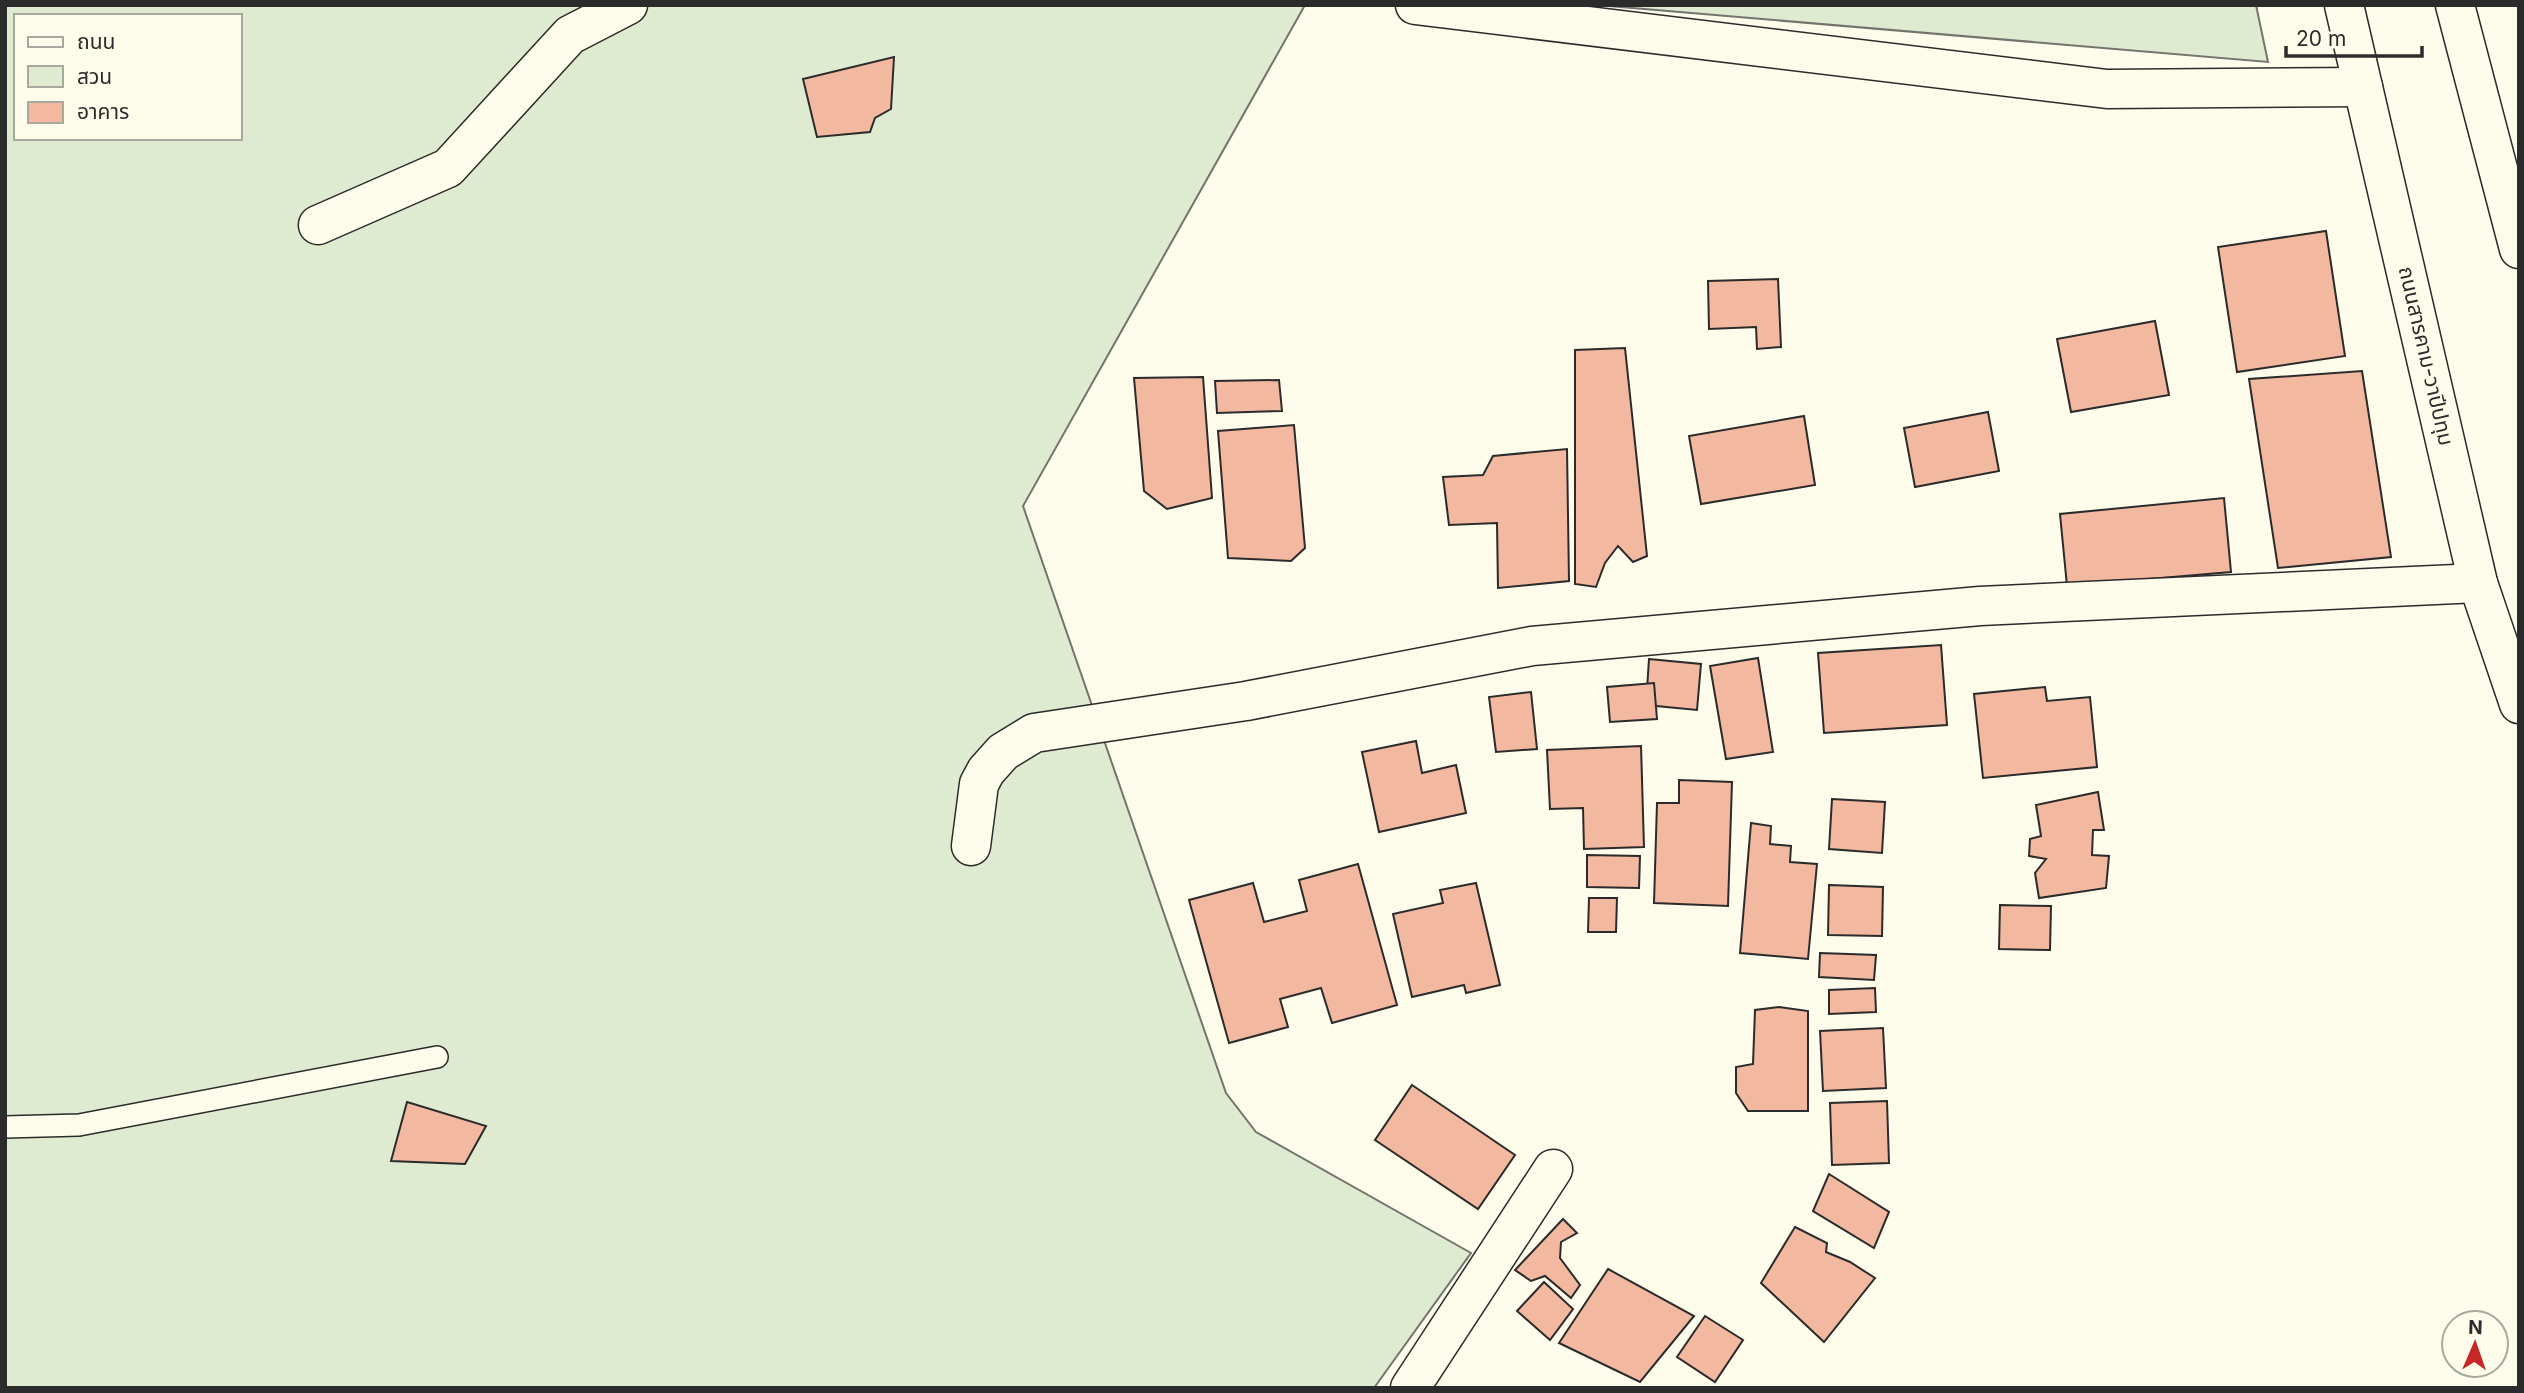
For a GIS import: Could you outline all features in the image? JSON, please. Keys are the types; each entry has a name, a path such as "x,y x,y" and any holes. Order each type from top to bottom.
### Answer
{"street":[{"path":"318,225 448,168 570,35 628,5"},
{"path":"1415,5 2107,89 2363,87"},
{"name":"ถนนสารคาม-วาปีปทุม","path":"2344,5 2479,583 2519,704"},
{"path":"2455,5 2519,249"},
{"path":"971,846 978,784 1003,752 1034,733 1246,701 1532,646 1980,606 2479,583"},
{"path":"1410,1388 1553,1169"}],"lane":[{"path":"5,1127 79,1125 437,1057"}],"green space":[{"path":"5,5 1305,5 1023,506 1226,1093 1256,1132 1471,1253 1374,1388 5,1388"},
{"path":"1597,5 2256,5 2268,62"}],"building":[{"path":"894,57 891,109 875,118 870,132 817,137 803,79"},
{"path":"2326,231 2345,356 2237,372 2218,247"},
{"path":"1778,279 1781,347 1757,349 1756,327 1709,329 1708,281"},
{"path":"2155,321 2169,395 2071,412 2057,339"},
{"path":"1625,348 1647,556 1633,562 1618,546 1605,563 1596,587 1575,584 1575,350"},
{"path":"2362,371 2391,557 2278,568 2249,379"},
{"path":"1203,377 1212,498 1167,509 1144,491 1134,378"},
{"path":"1279,380 1282,411 1217,413 1215,381"},
{"path":"1988,412 1999,471 1915,487 1904,428"},
{"path":"1804,416 1815,485 1701,504 1689,436"},
{"path":"1294,425 1305,548 1291,561 1228,558 1218,431"},
{"path":"1567,449 1569,581 1498,588 1497,523 1449,525 1443,477 1483,475 1493,456"},
{"path":"2224,498 2231,572 2067,586 2060,514"},
{"path":"1941,645 1947,725 1824,733 1818,653"},
{"path":"1758,658 1773,752 1726,759 1710,666"},
{"path":"1649,659 1701,664 1697,710 1646,705"},
{"path":"1654,683 1657,719 1610,722 1607,687"},
{"path":"2045,687 2047,701 2090,697 2097,767 1983,778 1974,694"},
{"path":"1531,692 1537,749 1496,752 1489,697"},
{"path":"1416,741 1422,773 1456,765 1466,813 1379,832 1362,752"},
{"path":"1641,746 1644,847 1584,849 1583,808 1550,809 1547,750"},
{"path":"1679,780 1732,782 1728,906 1654,903 1657,803 1679,803"},
{"path":"2098,792 2104,830 2093,830 2092,855 2109,856 2106,888 2039,898 2035,873 2046,859 2029,856 2030,839 2041,836 2036,805"},
{"path":"1832,799 1885,802 1882,853 1829,849"},
{"path":"1751,823 1771,826 1770,844 1791,846 1790,862 1817,864 1808,959 1740,953"},
{"path":"1587,855 1640,856 1639,888 1587,887"},
{"path":"1358,864 1397,1005 1332,1023 1321,988 1280,999 1288,1027 1229,1043 1189,900 1253,883 1264,922 1307,911 1299,880"},
{"path":"1476,883 1500,985 1466,993 1464,985 1412,997 1393,914 1443,903 1440,890"},
{"path":"1829,885 1883,887 1882,936 1828,935"},
{"path":"1589,898 1617,898 1616,932 1588,932"},
{"path":"2000,905 2051,906 2050,950 1999,949"},
{"path":"1820,953 1876,955 1874,980 1819,977"},
{"path":"1875,988 1876,1012 1829,1014 1829,990"},
{"path":"1779,1007 1808,1011 1808,1111 1748,1111 1736,1093 1736,1067 1753,1064 1755,1010"},
{"path":"1883,1028 1886,1088 1823,1091 1820,1031"},
{"path":"1412,1085 1515,1155 1478,1209 1375,1140"},
{"path":"1887,1101 1889,1163 1832,1165 1830,1103"},
{"path":"407,1102 486,1126 465,1164 391,1161"},
{"path":"1829,1174 1889,1212 1874,1248 1813,1211"},
{"path":"1563,1219 1577,1233 1561,1242 1560,1258 1580,1285 1571,1298 1545,1276 1531,1281 1515,1270"},
{"path":"1795,1227 1827,1243 1826,1252 1850,1262 1875,1278 1824,1342 1761,1283"},
{"path":"1608,1269 1694,1316 1640,1382 1559,1343"},
{"path":"1544,1282 1573,1309 1550,1340 1517,1311"},
{"path":"1705,1316 1743,1340 1715,1382 1677,1357"}]}
